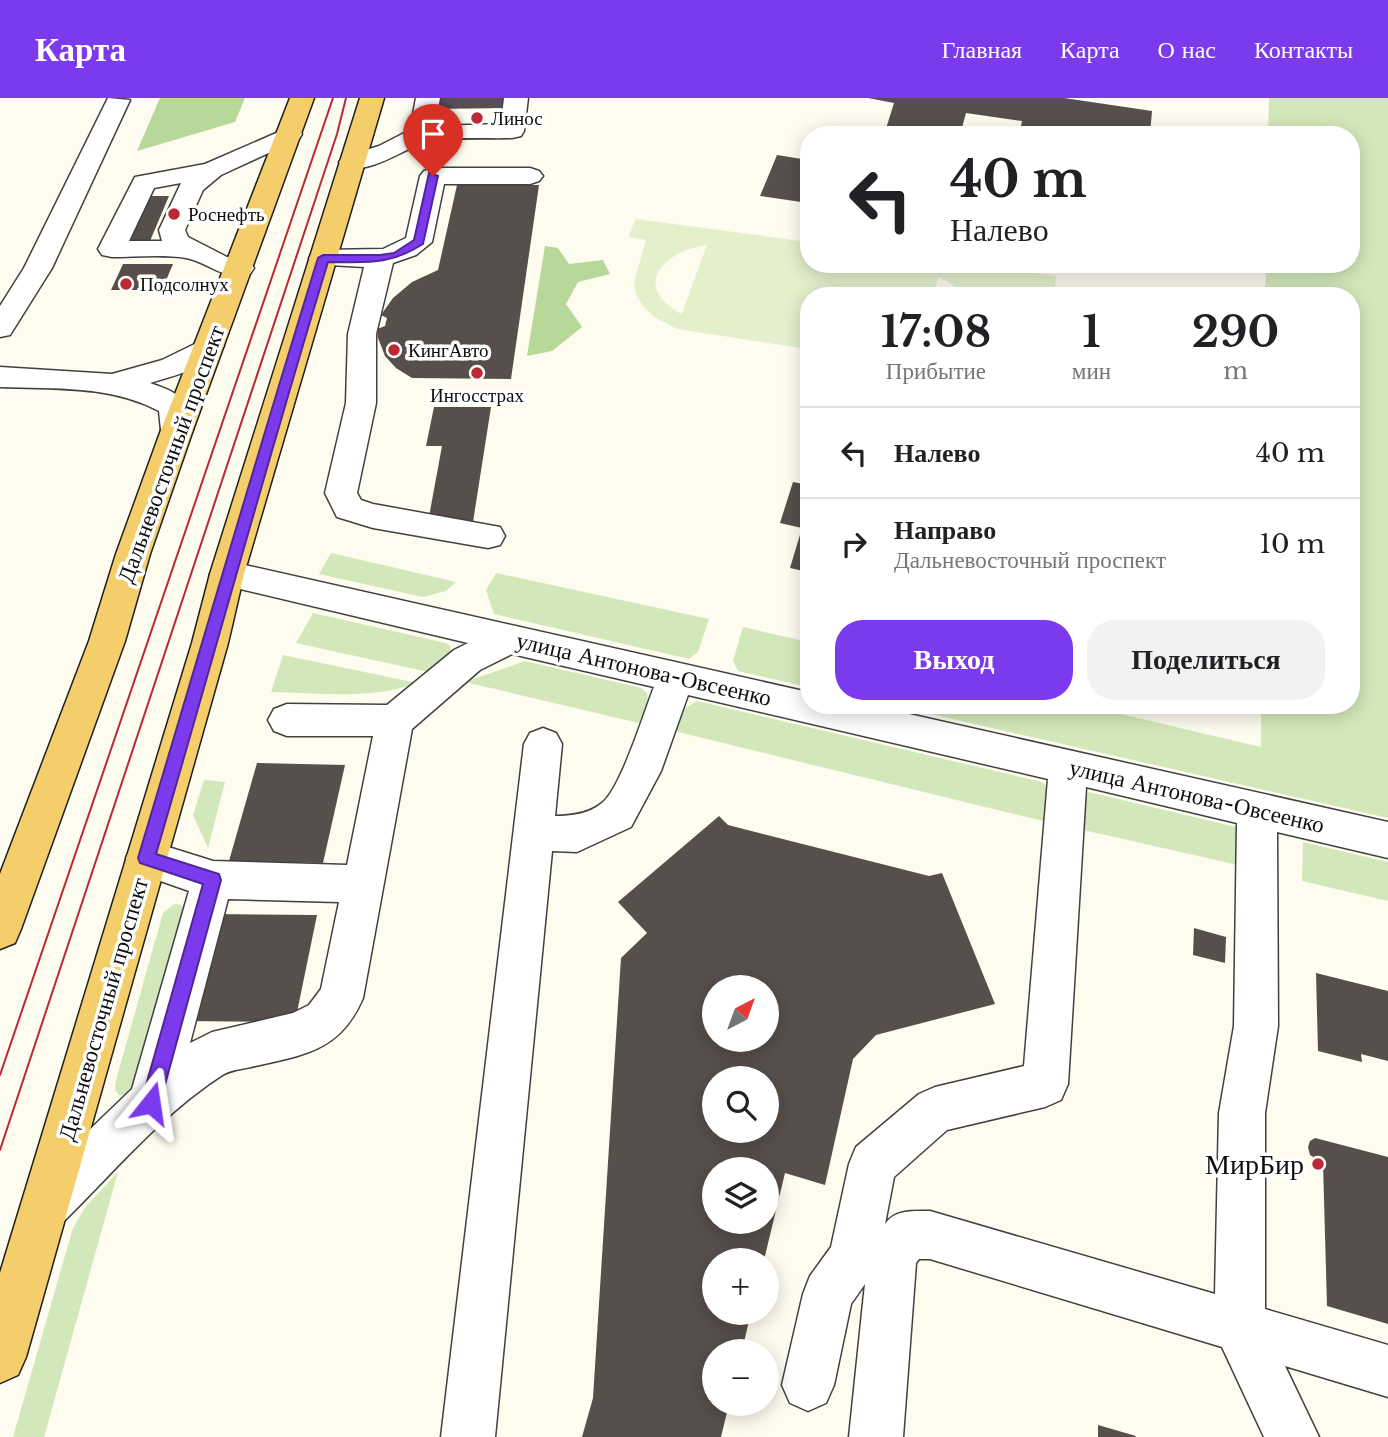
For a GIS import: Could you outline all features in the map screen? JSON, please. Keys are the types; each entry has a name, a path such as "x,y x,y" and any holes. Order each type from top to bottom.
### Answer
{"main road":[{"name":"Дальневосточный проспект","path":"0,929 107,641 133,554 177,430 302,98"},
{"name":"Дальневосточный проспект","path":"0,1357 210,643 227,574 372,98"}],"street":[{"path":"422,134 428,98"},
{"path":"352,162 388,151 422,134 512,131 516,98"},
{"path":"0,328 38,268 118,100"},
{"path":"240,268 218,262 176,242 172,230 192,186 212,170 290,134"},
{"path":"193,250 113,248 144,182 212,170"},
{"path":"323,258 380,258 398,255 419,242 433,176 530,176"},
{"path":"380,258 362,334 361,403 341,493 349,509 373,516 488,536"},
{"path":"112,384 172,367 209,346"},
{"path":"0,377 112,384 146,391 173,406 177,430"},
{"name":"улица Антонова-Овсеенко","path":"227,574 800,704"},
{"path":"47,1204 151,1103 212,1054 299,1034 325,1020 341,998 395,721 467,660 511,638"},
{"path":"533,834 577,834 617,815 642,771 676,676"},
{"name":"улица Антонова-Овсеенко","path":"842,714 1388,840"},
{"path":"287,720 395,721"},
{"path":"468,1437 543,744"},
{"path":"808,1385 828,1294 853,1258 873,1164 935,1110 1045,1084 1068,766"},
{"path":"1257,810 1256,1026 1242,1114 1240,1329 1292,1437"},
{"path":"146,858 213,880 363,884"},
{"path":"151,1103 213,880"},
{"path":"876,1437 892,1256 906,1235 930,1235 1388,1371"}],"green space":[{"path":"160,98 245,98 235,122 137,151"},
{"path":"1269,98 1388,98 1388,818 931,714 1120,714 1261,747 1261,714 1360,714 1360,287 1265,287 1266,273 1360,273 1360,126 1268,126"},
{"path":"636,219 800,241 800,273 1034,273 1056,276 1055,287 955,287 938,277 936,287 800,287 800,348 677,329 654,317 636,294 634,282 646,240 628,237","holes":["707,245 681,314 666,303 658,292 655,281 666,262 691,248"]},
{"path":"545,246 558,248 569,264 603,260 610,274 578,282 566,304 582,327 552,351 527,356"},
{"path":"331,553 456,582 446,591 423,597 319,574"},
{"path":"496,573 709,619 698,652 689,659 494,614 486,590"},
{"path":"313,613 446,643 451,652 428,672 296,643"},
{"path":"743,627 800,640 800,685 738,671 733,661"},
{"path":"283,655 417,683 364,694 271,692"},
{"path":"525,661 641,688 647,693 648,701 639,723 465,682"},
{"path":"697,701 1042,782 1049,789 1047,822 674,731 682,710"},
{"path":"204,780 225,782 208,848 193,815"},
{"path":"1089,792 1236,827 1238,865 1079,829 1082,798"},
{"path":"1303,842 1388,862 1388,901 1302,881"},
{"path":"174,904 181,905 185,910 140,1083 127,1096 119,1095 115,1090 116,1080 163,913"},
{"path":"118,1172 44,1437 13,1437 73,1228 86,1206"}],"building":[{"path":"435,98 514,98 512,108 432,109"},
{"path":"868,98 1064,98 1152,111 1151,126 1021,126 1022,121 966,113 962,126 887,126 894,103"},
{"path":"777,155 800,159 800,202 760,196"},
{"path":"457,185 539,185 511,379 412,378 396,368 385,356 378,338 377,329 385,326 387,318 381,315 393,298 412,282 438,270"},
{"path":"141,196 169,196 150,241 121,241"},
{"path":"123,264 173,264 162,290 111,290"},
{"path":"434,407 491,407 473,522 428,522 442,446 426,446"},
{"path":"793,482 800,483 800,528 780,523"},
{"path":"800,535 800,570 790,568"},
{"path":"257,763 345,765 323,863 229,861"},
{"path":"719,816 728,825 929,876 942,873 995,1004 876,1035 853,1059 825,1185 785,1173 779,1198 779,1157 702,1157 702,1234 770,1234 767,1248 702,1248 702,1325 748,1325 745,1339 702,1339 702,1416 726,1416 721,1437 582,1437 593,1398 621,958 647,933 618,902"},
{"path":"213,914 317,915 295,1022 185,1021"},
{"path":"1194,928 1226,937 1225,963 1193,955"},
{"path":"1316,973 1388,991 1388,1061 1361,1054 1362,1062 1318,1051"},
{"path":"1315,1138 1388,1157 1388,1324 1327,1306 1323,1163 1310,1155 1308,1147 1310,1141"},
{"path":"1098,1425 1136,1436 1098,1437"}],"tram line":[{"path":"0,1075 333,98"},
{"path":"0,1150 337,134 346,98"}],"place":[{"name":"Линос","path":"477,118"},
{"name":"Роснефть","path":"174,214"},
{"name":"Подсолнух","path":"126,284"},
{"name":"КингАвто","path":"394,350"},
{"name":"Ингосстрах","path":"477,373"},
{"name":"МирБир","path":"1318,1164"}],"route":[{"path":"151,1103 213,880 146,858 210,643 227,574 315,284 323,258 380,258 398,255 419,242 433,176"}]}
